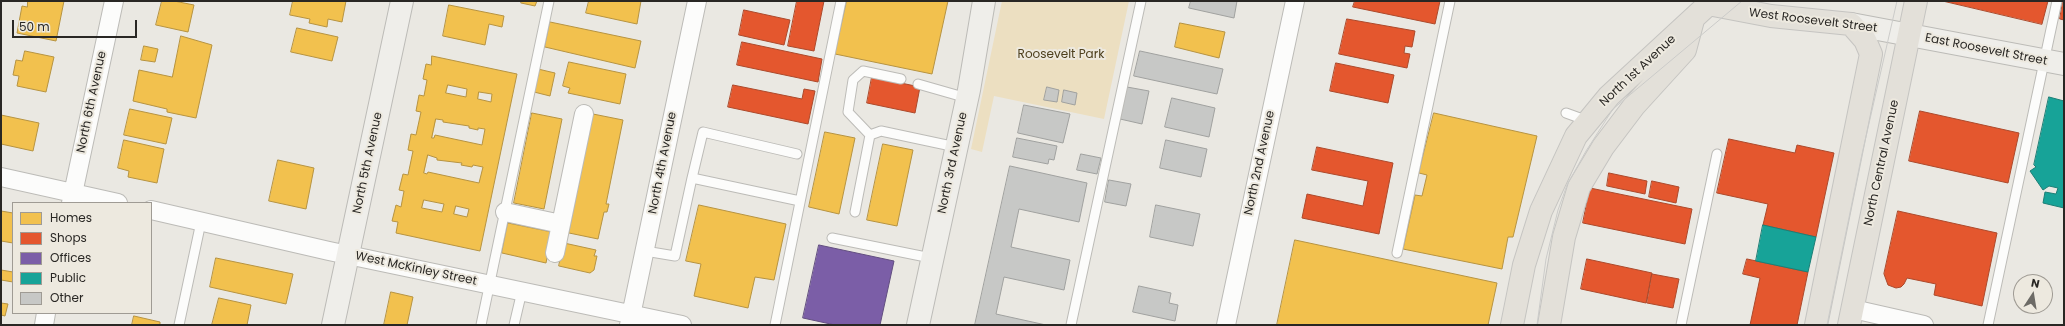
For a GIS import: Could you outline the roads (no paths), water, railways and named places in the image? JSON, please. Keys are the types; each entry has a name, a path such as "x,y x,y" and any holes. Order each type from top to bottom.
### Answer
{"main road":[{"name":"North Central Avenue","path":"1851,317 1916,1"},
{"name":"West Roosevelt Street","path":"1702,7 1851,24"},
{"name":"North 1st Avenue","path":"1512,325 1524,265 1541,212 1576,136 1609,96 1702,7"},
{"name":"North 1st Avenue","path":"1549,325 1564,237 1579,186 1603,147 1634,106 1685,50 1702,7"},
{"path":"1816,325 1870,66 1871,54 1867,45 1851,24"},
{"path":"1837,325 1850,273 1863,253"}],"street":[{"name":"North 6th Avenue","path":"72,198 114,1"},
{"name":"North 5th Avenue","path":"333,325 402,1"},
{"name":"North 4th Avenue","path":"631,319 697,1"},
{"name":"North 3rd Avenue","path":"918,325 931,258 967,98 984,1"},
{"name":"North 2nd Avenue","path":"1226,325 1295,1"},
{"name":"West Roosevelt Street","path":"1851,24 1909,35"},
{"name":"East Roosevelt Street","path":"1909,35 2054,63"},
{"path":"555,253 584,114"},
{"path":"1,177 72,198 109,202"},
{"name":"West McKinley Street","path":"152,210 348,255 522,291 631,319 682,325"},
{"path":"505,212 561,224"},
{"path":"44,325 46,314"},
{"path":"1851,317 1924,325"}],"lane":[{"path":"481,325 549,1"},
{"path":"775,325 841,1"},
{"path":"1071,325 1141,1"},
{"path":"1397,253 1450,1"},
{"path":"1988,325 2054,63 2057,1"},
{"path":"870,134 848,112 853,80 863,71 901,79"},
{"path":"918,84 967,98"},
{"path":"1566,113 1588,121"},
{"path":"870,134 881,131 956,147"},
{"path":"645,251 675,256 703,132 797,154"},
{"path":"855,212 870,134"},
{"path":"1681,325 1717,154"},
{"path":"692,178 800,201"},
{"path":"179,325 201,222"},
{"path":"832,238 931,258"},
{"path":"514,325 522,291"}],"tram line":[{"path":"1537,325 1546,259 1558,210 1567,185 1586,151 1613,109 1742,1"},
{"path":"1827,325 1862,154 1897,1"}],"park label":[{"name":"Roosevelt Park","path":"1061,55"}]}
